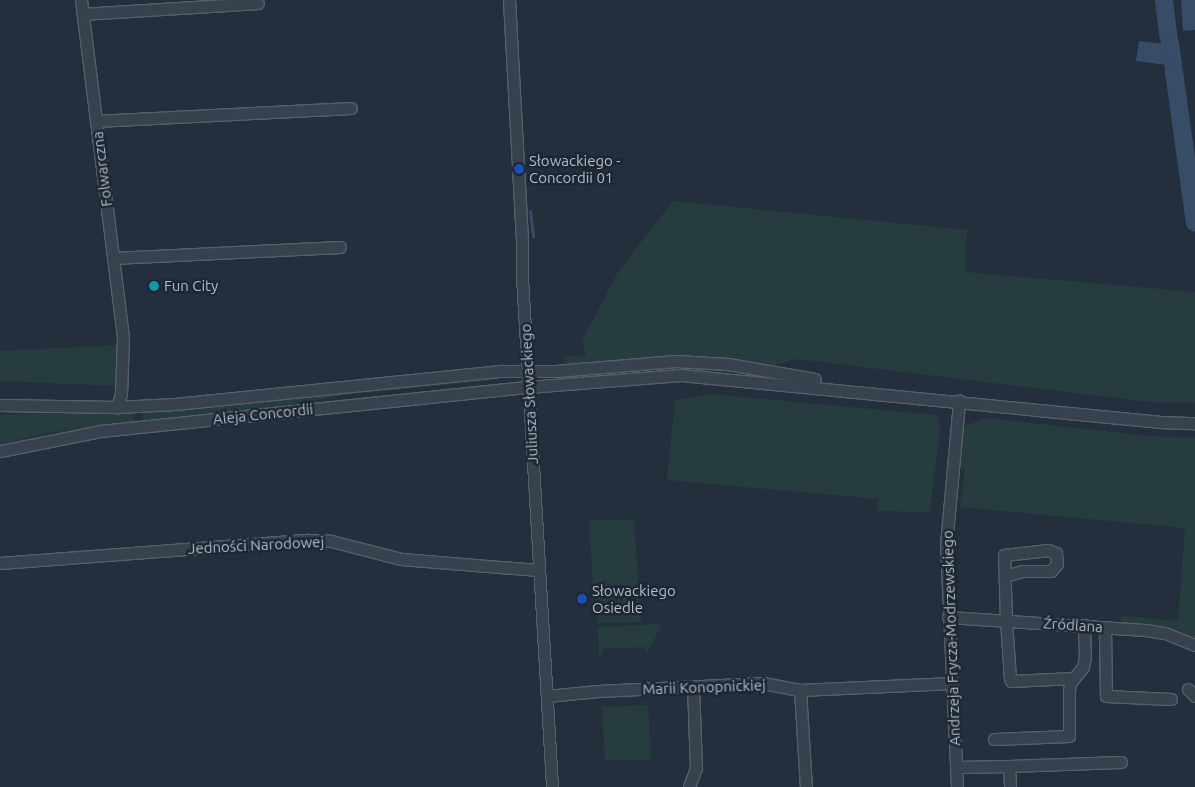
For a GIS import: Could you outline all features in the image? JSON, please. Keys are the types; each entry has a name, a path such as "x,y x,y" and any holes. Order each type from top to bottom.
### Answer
{"street":[{"name":"Folwarczna","path":"81,0 122,337 121,394 117,407"},
{"name":"Juliusza Słowackiego","path":"510,0 527,370 552,787"},
{"path":"83,14 258,3"},
{"path":"96,121 351,108"},
{"path":"113,258 340,247"},
{"name":"Aleja Concordii","path":"0,405 117,407 175,404 527,370 547,372 648,363 705,362 757,369 893,394"},
{"name":"Aleja Concordii","path":"0,451 94,431 528,388 681,375 893,394"},
{"path":"893,394 1159,422 1195,423"},
{"name":"Andrzeja Frycza-Modrzewskiego","path":"957,787 948,617 946,532 959,400"},
{"name":"Jedności Narodowej","path":"0,563 308,540 331,541 401,559 539,570"},
{"path":"1005,576 1022,571 1051,571 1057,564 1056,553 1052,550 1006,554 1004,557 1010,681 1074,678"},
{"name":"Źródlana","path":"948,617 1084,625 1165,633 1195,645"},
{"path":"994,739 1069,736 1069,691 1074,678 1080,673 1085,657 1084,625"},
{"path":"1105,627 1106,696 1170,699"},
{"name":"Marii Konopnickiej","path":"547,696 592,691 763,683 800,690 952,683"},
{"path":"689,787 696,768 693,686"},
{"path":"800,690 806,787"},
{"path":"956,767 1121,762"},
{"path":"1009,766 1010,787"}],"green space":[{"path":"673,201 967,230 965,272 1195,292 1195,403 1149,402 797,359 774,365 718,357 683,355 565,365 564,356 586,355 582,341 618,272"},
{"path":"119,345 119,386 0,381 0,351"},
{"path":"660,367 730,370 732,372 652,370 566,378 566,376"},
{"path":"495,377 495,380 344,395 277,407 143,420 142,412"},
{"path":"711,394 935,415 938,417 940,428 930,512 878,511 878,499 667,480 675,400"},
{"path":"132,412 133,422 48,433 0,444 0,415"},
{"path":"987,418 1148,436 1195,438 1195,639 1157,625 1121,622 1121,616 1178,621 1185,528 960,507 965,469 958,468 962,424 968,425"},
{"path":"589,520 634,520 641,622 597,623 596,601 599,601 595,588 593,588"},
{"path":"659,624 661,626 647,654 645,647 602,649 602,658 599,656 598,629 600,627"},
{"path":"648,705 651,760 605,760 602,707"}],"water":[{"path":"1181,0 1195,0 1195,30 1183,31"},
{"path":"1139,41 1165,44 1167,65 1136,61"}],"waterway":[{"path":"1164,0 1169,38"},
{"path":"1170,43 1173,65"},
{"path":"1174,72 1195,223"},
{"path":"530,211 533,237"}],"place":[{"name":"Słowackiego - Concordii 01","path":"519,169"},
{"name":"Fun City","path":"154,286"},
{"name":"Słowackiego Osiedle","path":"582,599"}]}
